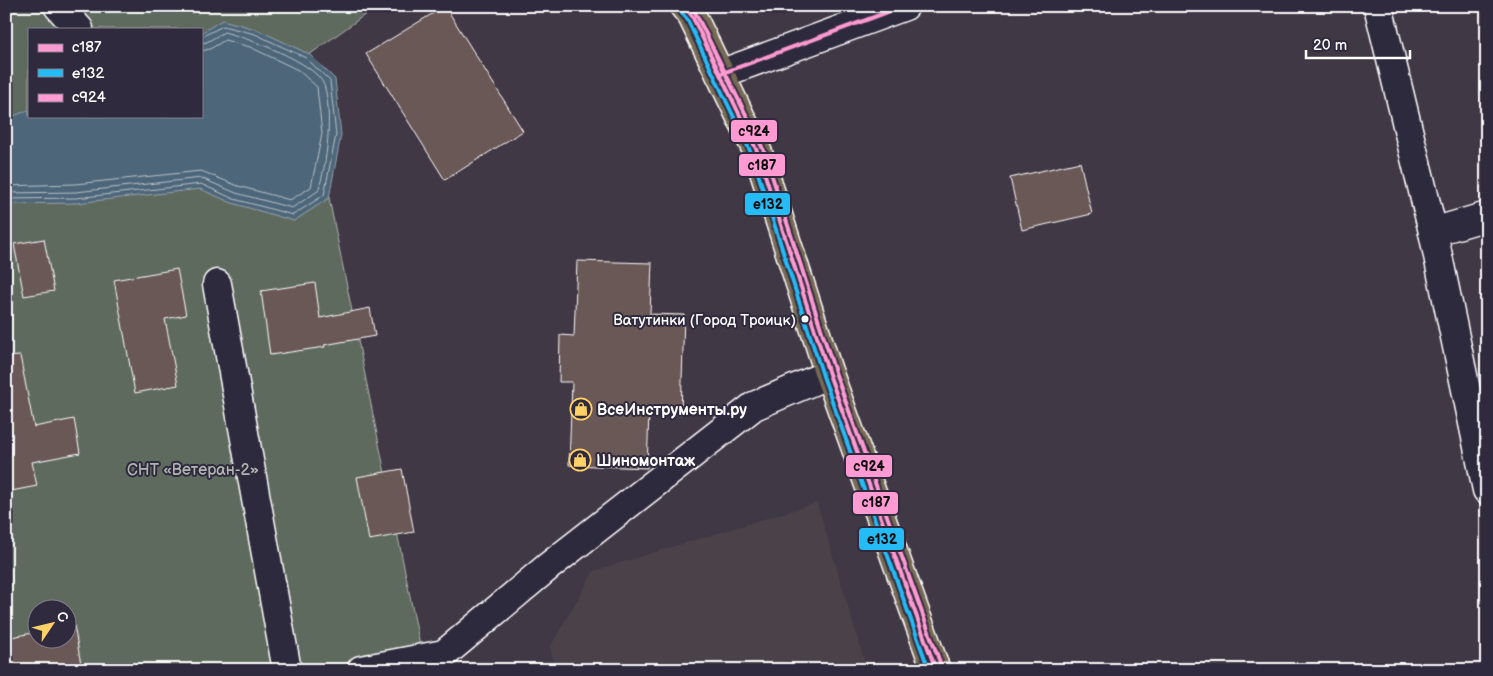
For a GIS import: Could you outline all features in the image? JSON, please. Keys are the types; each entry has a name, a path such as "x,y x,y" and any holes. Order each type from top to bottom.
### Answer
{"main road":[{"path":"684,6 692,16 758,153 829,374 936,670"}],"street":[{"path":"58,6 78,28"},
{"path":"720,74 905,6"},
{"path":"1378,6 1433,232 1487,490"},
{"path":"1433,232 1487,216"},
{"path":"217,284 287,670"},
{"path":"361,670 444,654 548,566 754,406 829,374"}],"shaded area":[{"path":"817,503 867,670 556,670 550,647 594,571"}],"green space":[{"name":"СНТ «Ветеран-2»","path":"6,6 377,6 309,55 329,198 425,670 6,670"}],"water":[{"path":"222,20 256,29 309,54 335,79 341,135 329,198 294,221 232,203 200,189 76,203 6,204 6,119 28,110 28,118 202,118 202,32"}],"building":[{"path":"445,6 523,131 445,180 366,54"},
{"path":"1080,162 1092,214 1022,230 1010,178"},
{"path":"44,239 54,291 24,296 14,244"},
{"path":"577,261 652,263 650,314 684,315 681,414 649,412 647,468 569,465 572,382 559,382 560,335 574,336"},
{"path":"177,269 186,315 165,319 178,385 135,393 114,280"},
{"path":"315,283 320,318 370,308 375,336 324,345 325,347 270,355 261,291"},
{"path":"20,356 34,427 74,419 80,453 32,462 37,486 6,492 6,357"},
{"path":"402,469 414,532 369,540 357,477"},
{"path":"28,634 28,648 78,648 82,670 6,670 6,638"}],"transit line":[{"name":"с187","path":"684,6 692,16 758,153 829,374 936,670"},
{"name":"с924","path":"692,6 764,151 835,372 942,668"},
{"name":"с187","path":"720,74 904,6"},
{"name":"е132","path":"679,10 687,19 752,155 823,376 929,670"}],"place":[{"name":"Ватутинки (Город Троицк)","path":"805,319"},
{"name":"ВсеИнструменты.ру","path":"581,409"},
{"name":"Шиномонтаж","path":"580,460"}]}
